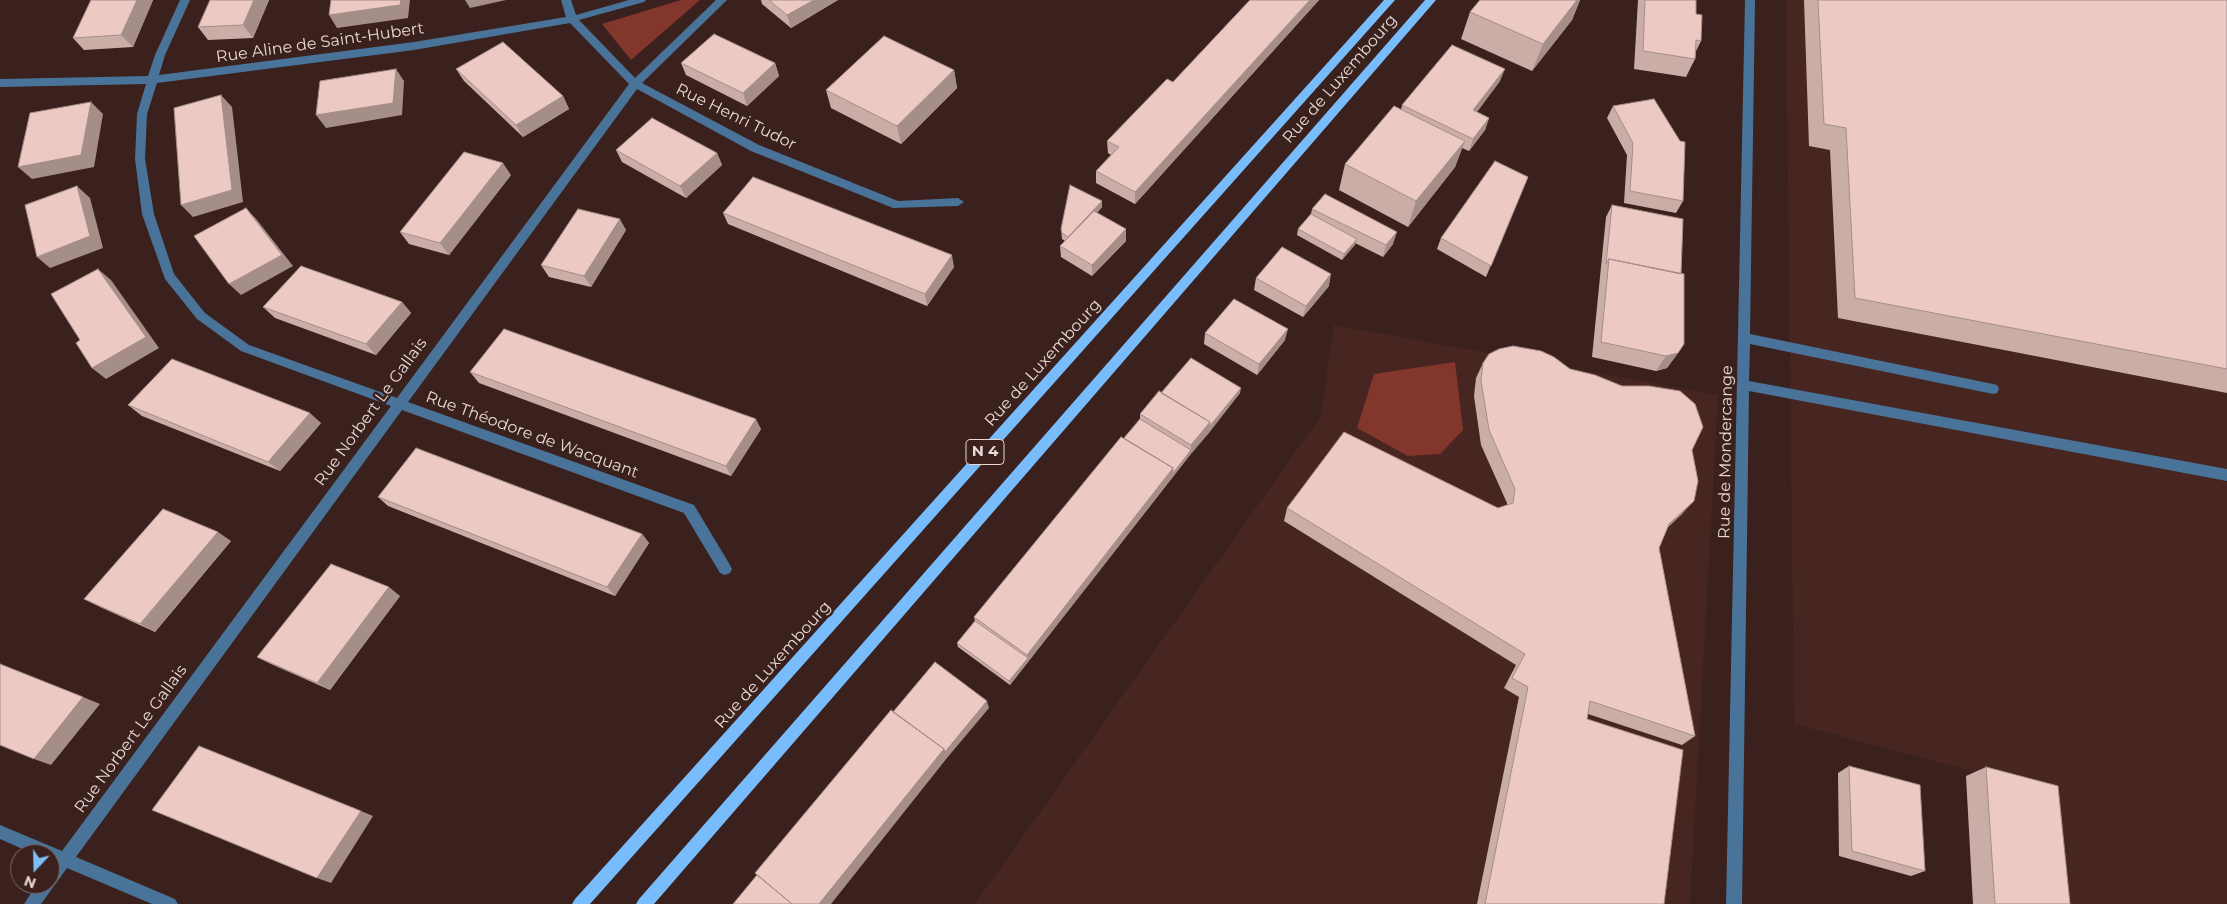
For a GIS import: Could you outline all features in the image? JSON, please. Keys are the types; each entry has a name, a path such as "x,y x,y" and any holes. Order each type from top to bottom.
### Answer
{"main road":[{"name":"Rue de Luxembourg","path":"580,904 1390,0"},
{"name":"Rue de Luxembourg","path":"644,904 1431,0"}],"street":[{"name":"Rue Théodore de Wacquant","path":"185,0 160,55 142,114 140,160 148,214 169,276 201,316 245,348 689,509 725,569"},
{"name":"Rue Henri Tudor","path":"566,0 572,19 635,84 755,148 897,205 958,202"},
{"name":"Rue Aline de Saint-Hubert","path":"0,83 152,80 404,47 572,19 641,0"},
{"name":"Rue Norbert Le Gallais","path":"60,865 635,84 722,0"},
{"name":"Rue de Mondercange","path":"1734,904 1750,0"},
{"path":"1744,338 1993,389"},
{"path":"1744,385 2227,475"},
{"path":"0,832 170,904"}],"shaded area":[{"path":"681,0 700,0 631,60 602,24"},
{"path":"1786,0 2227,0 2227,904 2055,904 2043,790 1794,724"},
{"path":"1334,325 1718,395 1690,904 975,904 1321,416"},
{"path":"1455,362 1463,430 1440,454 1408,456 1357,428 1374,374"}],"building":[{"path":"91,0 137,0 121,35 73,38"},
{"path":"210,0 254,0 243,25 198,27"},
{"path":"331,0 401,0 400,5 329,15"},
{"path":"769,0 814,0 787,15"},
{"path":"1250,0 1310,0 1135,192 1096,171 1119,147 1107,141 1167,79 1173,82"},
{"path":"1480,0 1577,0 1543,44 1470,12"},
{"path":"1645,0 1696,0 1696,14 1702,15 1701,41 1696,40 1695,59 1643,51"},
{"path":"1818,0 2227,0 2227,369 1855,298 1846,128 1824,124"},
{"path":"714,34 775,63 743,93 681,63"},
{"path":"884,36 954,70 897,126 826,90"},
{"path":"503,42 563,96 516,125 456,69"},
{"path":"1452,45 1505,69 1473,110 1489,118 1473,139 1402,105"},
{"path":"396,69 393,103 316,115 320,81"},
{"path":"221,95 232,190 181,205 174,108"},
{"path":"1654,99 1680,141 1685,142 1683,201 1630,191 1633,143 1613,106"},
{"path":"91,102 81,155 18,167 30,113"},
{"path":"1394,106 1465,141 1416,201 1345,164"},
{"path":"652,118 717,153 680,186 616,150"},
{"path":"464,152 503,163 440,243 400,232"},
{"path":"1495,161 1528,177 1491,266 1441,238"},
{"path":"753,177 952,255 925,294 723,213"},
{"path":"1070,185 1102,201 1068,237 1062,233 1061,229"},
{"path":"77,186 90,236 37,257 25,205"},
{"path":"1325,194 1397,232 1386,245 1312,209"},
{"path":"1612,205 1683,219 1681,274 1609,259 1606,264"},
{"path":"246,208 282,255 229,284 194,236"},
{"path":"578,209 620,219 584,276 541,265"},
{"path":"1094,211 1126,229 1092,265 1060,246"},
{"path":"1311,214 1357,239 1344,254 1298,229"},
{"path":"1282,247 1331,274 1306,306 1256,278"},
{"path":"1609,259 1684,274 1684,344 1678,353 1666,356 1601,342"},
{"path":"301,266 402,302 366,344 263,307"},
{"path":"98,269 146,337 92,368 76,343 80,340 51,294"},
{"path":"1234,299 1288,329 1259,364 1205,333"},
{"path":"504,329 756,419 726,466 470,372"},
{"path":"1513,346 1541,351 1554,357 1570,369 1595,375 1622,386 1649,386 1680,391 1695,404 1703,427 1692,450 1698,481 1694,501 1669,524 1659,548 1695,736 1590,701 1587,719 1683,750 1664,904 1485,904 1528,687 1512,678 1525,654 1287,508 1344,432 1498,508 1513,503 1515,489 1489,430 1481,381 1483,363 1489,354 1499,349"},
{"path":"1191,358 1241,388 1209,427 1210,422 1161,393"},
{"path":"172,359 310,413 268,462 128,405"},
{"path":"1159,391 1210,422 1191,445 1140,414"},
{"path":"1140,419 1191,450 1173,473 1173,468 1124,438"},
{"path":"1121,437 1173,468 1027,655 974,617"},
{"path":"416,448 642,534 607,587 378,497"},
{"path":"163,509 218,532 140,624 84,599"},
{"path":"331,564 389,587 317,683 257,657"},
{"path":"975,621 1028,658 1009,681 957,643"},
{"path":"935,662 987,701 945,752 944,749 893,712"},
{"path":"0,664 83,697 34,759 0,745"},
{"path":"891,710 944,749 819,904 792,904 755,873"},
{"path":"199,746 361,811 317,878 152,810"},
{"path":"1849,766 1920,785 1925,871 1852,851"},
{"path":"1986,767 2058,786 2070,904 1995,904"},
{"path":"757,875 792,904 733,904"}]}
